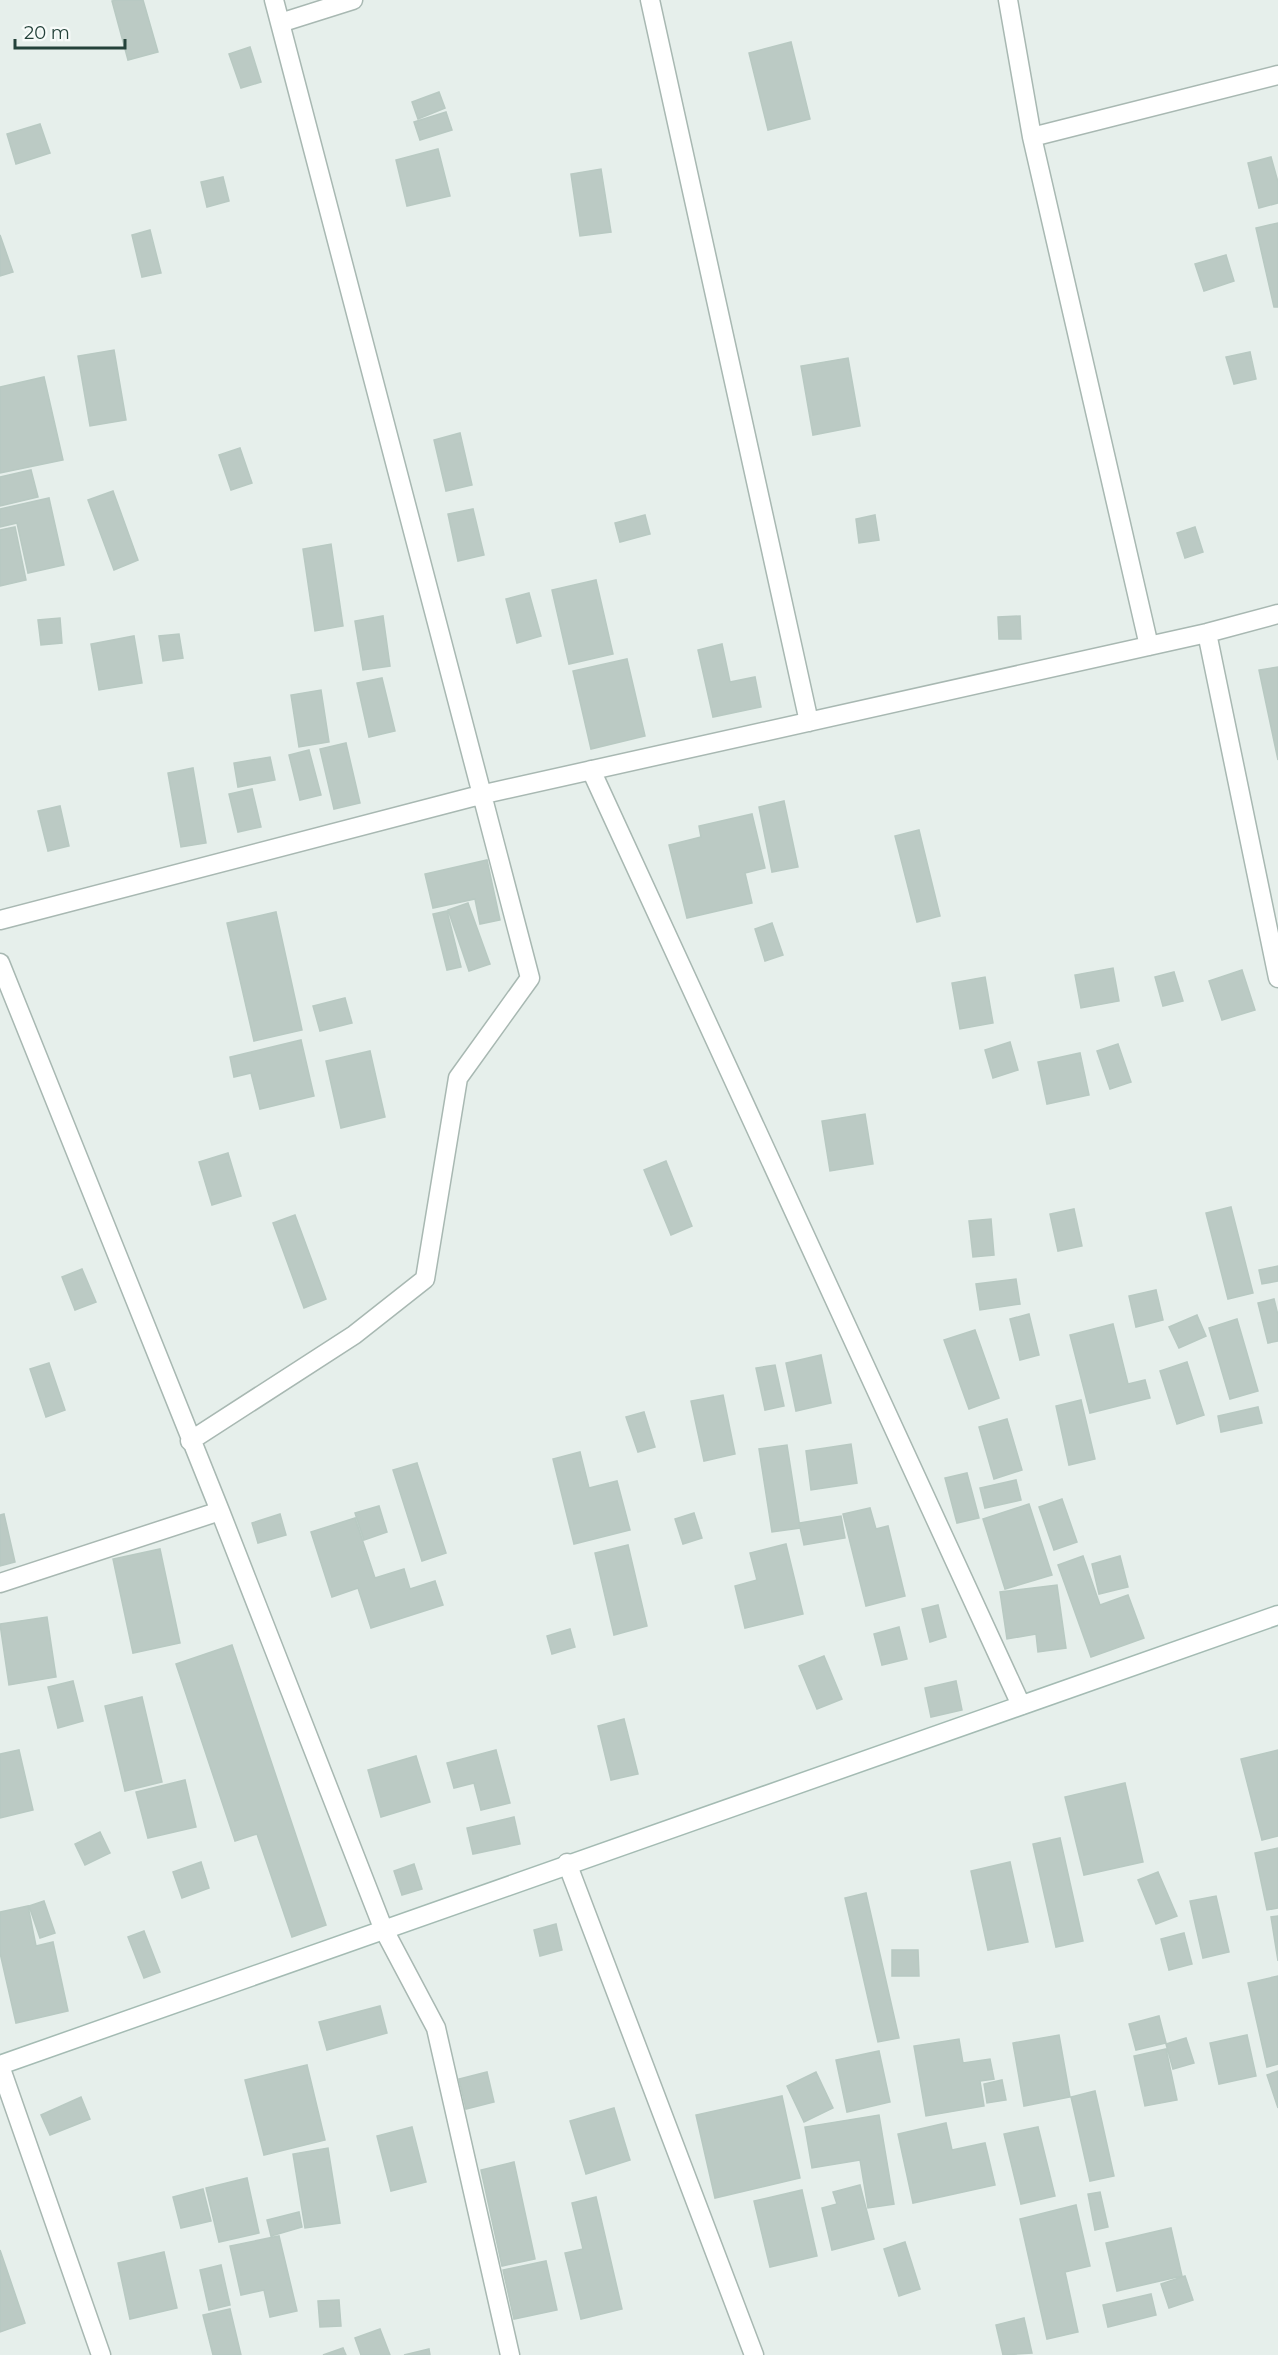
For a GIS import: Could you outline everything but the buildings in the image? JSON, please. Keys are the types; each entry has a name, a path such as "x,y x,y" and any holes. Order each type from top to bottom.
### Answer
{"street":[{"path":"190,1441 354,1335 425,1279 458,1078 530,978 480,795 274,0"},
{"path":"280,23 353,0"},
{"path":"650,0 809,722"},
{"path":"1008,0 1032,137 1149,646"},
{"path":"1032,137 1278,75"},
{"path":"0,920 480,795 1207,633 1278,614"},
{"path":"1207,633 1278,978"},
{"path":"591,770 1021,1705"},
{"path":"0,963 190,1441 220,1510 383,1928 436,2028 510,2355"},
{"path":"0,1583 220,1510"},
{"path":"101,2355 0,2065 567,1863 1278,1615"},
{"path":"567,1863 754,2355"}]}
